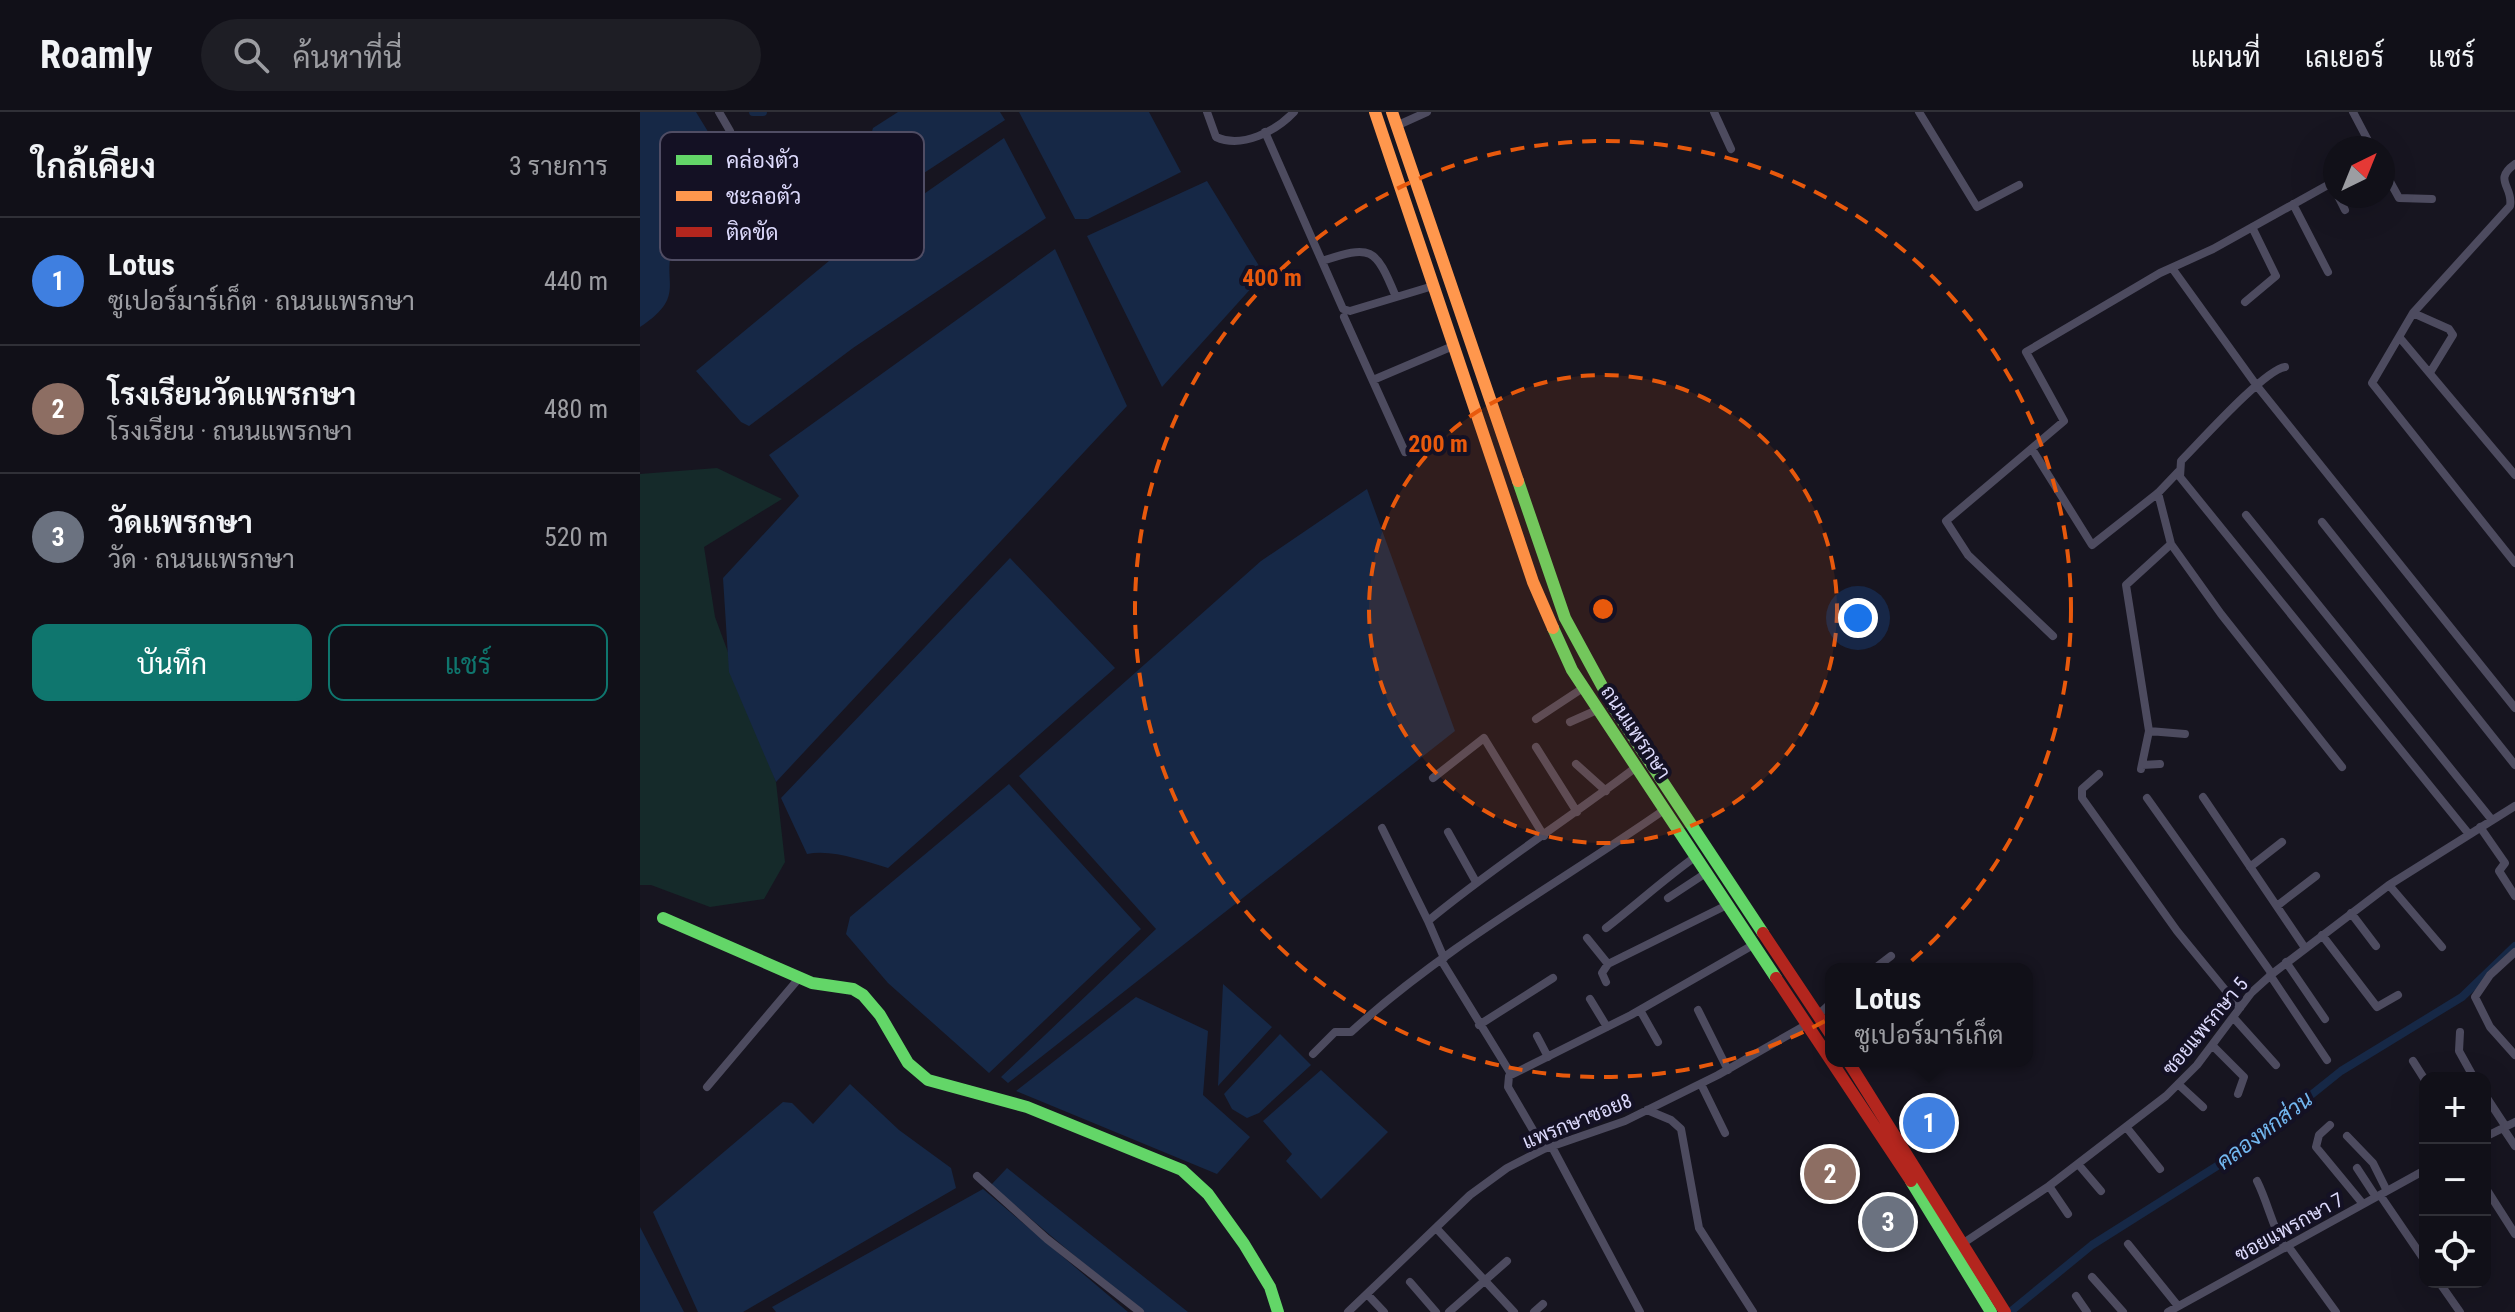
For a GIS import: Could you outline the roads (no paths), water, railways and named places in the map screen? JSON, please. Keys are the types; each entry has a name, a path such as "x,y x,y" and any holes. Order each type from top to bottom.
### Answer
{"main road":[{"name":"ถนนแพรกษา","path":"1375,112 1533,582 1583,688 1825,1053"},
{"name":"ถนนแพรกษา","path":"1392,112 1539,551 1572,634 1614,708 1825,1026"},
{"path":"1427,267 1441,262"},
{"path":"663,918 822,986 853,989 863,995 880,1015 908,1063 928,1080 1038,1111 1182,1170 1208,1194 1244,1244 1270,1287 1278,1312"},
{"name":"ถนนแพรกษา","path":"1834,1067 1999,1310"},
{"name":"ถนนแพรกษา","path":"1852,1067 1962,1244 1999,1310"}],"street":[{"path":"719,112 730,131"},
{"path":"1207,112 1213,131 1223,140 1238,141 1265,132 1294,112"},
{"path":"1396,126 1427,112"},
{"path":"1714,112 1731,149"},
{"path":"1919,112 1977,207 2019,185"},
{"path":"2355,112 2366,136"},
{"path":"1265,132 1343,309 1350,311 1433,286"},
{"path":"2515,164 2503,176 2502,183 2511,196 2510,206 2413,313 2373,380 2373,386 2515,563"},
{"path":"2395,191 2399,198 2432,199"},
{"path":"2053,636 1968,555 1946,521 2064,419 2026,352 2172,268 2293,204 2323,193"},
{"path":"2293,204 2328,272"},
{"path":"2245,302 2276,276 2252,227"},
{"path":"1322,261 1360,249 1367,251 1388,279 1396,297"},
{"path":"2172,268 2257,386 2515,708"},
{"path":"2413,313 2452,331 2452,339 2431,371"},
{"path":"1344,317 1405,452"},
{"path":"2400,338 2431,371 2515,475"},
{"path":"1373,380 1453,346"},
{"path":"2032,449 2092,545 2158,493 2178,472 2181,461 2275,369 2285,367"},
{"path":"2178,472 2468,833"},
{"path":"2158,493 2171,544 2221,614 2342,767"},
{"path":"2246,515 2492,820"},
{"path":"2322,522 2515,765"},
{"path":"2160,764 2141,767 2152,731 2126,585 2171,544"},
{"path":"1536,719 1583,688"},
{"path":"1570,722 1597,710"},
{"path":"2152,731 2185,734"},
{"path":"1433,778 1484,738 1544,836"},
{"path":"1536,747 1577,812"},
{"path":"1576,764 1606,791"},
{"path":"1428,921 1476,882 1635,768"},
{"path":"2099,774 2085,784 2082,798 2186,942 2240,1008"},
{"path":"2203,797 2305,948"},
{"path":"2147,798 2271,974 2327,1060"},
{"name":"ซอยแพรกษา 5","path":"1962,1244 2049,1186 2127,1128 2178,1084 2213,1046 2240,1008 2286,962 2389,885 2515,806"},
{"path":"1313,1054 1335,1032 1351,1032 1382,1003 1442,959 1664,810"},
{"path":"2480,827 2505,863"},
{"path":"1382,828 1428,921 1442,959 1511,1074 1508,1087 1548,1148 1640,1312"},
{"path":"1448,832 1476,882"},
{"path":"2250,867 2282,842"},
{"path":"2515,855 2499,871 2515,896"},
{"path":"1606,928 1652,893 1656,884 1695,857"},
{"path":"1668,898 1706,873"},
{"path":"2277,906 2316,876"},
{"path":"2389,885 2442,947"},
{"path":"1606,982 1602,973 1608,964 1727,905"},
{"path":"2351,913 2376,946"},
{"path":"2322,935 2377,1007 2398,995"},
{"path":"1587,938 1608,964"},
{"path":"1511,1074 1640,1010 1753,945"},
{"path":"2515,952 2490,975 2475,997 2488,1024 2515,1055"},
{"path":"1882,963 1891,956"},
{"path":"2286,962 2325,1019"},
{"path":"707,1087 800,977"},
{"path":"1479,1025 1553,978"},
{"path":"1590,999 1607,1027"},
{"path":"1818,1015 1825,1009"},
{"path":"1640,1010 1658,1042"},
{"path":"1698,1010 1728,1070"},
{"path":"2233,1017 2276,1065"},
{"name":"แพรกษาซอย8","path":"1348,1312 1479,1188 1507,1168 1548,1148 1602,1132 1728,1070 1806,1025"},
{"path":"2460,1032 2459,1051 2471,1072"},
{"path":"1537,1036 1548,1057"},
{"path":"2213,1046 2244,1077 2238,1094"},
{"path":"2413,1061 2420,1072"},
{"path":"1701,1084 1725,1133"},
{"path":"2178,1084 2203,1107"},
{"path":"2491,1105 2515,1146"},
{"path":"1647,1110 1671,1120 1681,1129 1699,1228 1753,1312"},
{"path":"2491,1134 2515,1122"},
{"path":"2330,1125 2319,1135 2316,1147 2363,1204"},
{"path":"2127,1128 2160,1169"},
{"path":"2347,1136 2373,1163 2381,1194"},
{"path":"2078,1164 2101,1191"},
{"path":"2357,1168 2381,1194 2419,1252"},
{"name":"ซอยแพรกษา 7","path":"2168,1312 2419,1173"},
{"path":"977,1176 1047,1239 1140,1312"},
{"path":"2257,1181 2266,1199 2271,1224 2336,1312"},
{"path":"2049,1186 2068,1214"},
{"path":"2491,1196 2515,1234"},
{"path":"1437,1229 1514,1312"},
{"path":"2128,1244 2178,1306"},
{"path":"1449,1312 1507,1261"},
{"path":"2092,1277 2123,1312"},
{"path":"1410,1282 1436,1312"},
{"path":"2443,1288 2460,1312"},
{"path":"1367,1294 1384,1312"},
{"path":"2076,1296 2087,1312"},
{"path":"1534,1312 1543,1304"}],"water":[{"path":"640,112 696,112 708,132 660,132 660,260 670,260 670,287 664,305 640,327"},
{"path":"898,112 1000,112 1005,120 924,173 924,132 872,132 873,128"},
{"path":"1019,112 1149,112 1181,172 1088,219 1075,219"},
{"path":"1004,138 1046,218 853,348 749,426 741,422 696,371 830,260 924,260 924,194"},
{"path":"1207,181 1264,274 1162,387 1087,236"},
{"path":"1055,249 1127,406 776,782 729,672 723,578 799,496 769,455"},
{"path":"1367,489 1455,731 1008,1083 1001,1077 1156,929 1019,776 1261,561"},
{"path":"1010,558 1115,668 888,868 837,854 807,854 781,798"},
{"path":"1009,784 1141,929 989,1073 888,983 846,934 850,917"},
{"path":"1223,984 1272,1027 1218,1086"},
{"path":"1136,997 1208,1031 1203,1095 1250,1137 1217,1174 1016,1091"},
{"path":"1280,1034 1311,1065 1259,1113 1247,1118 1232,1109 1224,1094"},
{"path":"1321,1070 1388,1132 1321,1199 1286,1161 1292,1154 1263,1121"},
{"path":"850,1084 899,1130 951,1168 956,1188 743,1312 698,1312 653,1212 783,1102 792,1103 813,1124"},
{"path":"1007,1168 1188,1312 1141,1312 991,1185"},
{"path":"983,1189 1128,1312 776,1312 772,1307"},
{"path":"640,1227 684,1312 640,1312"}],"waterway":[{"path":"753,112 763,112"},
{"name":"คลองหกส่วน","path":"2010,1312 2092,1245 2244,1149 2341,1071 2462,997 2515,946"}],"place":[{"name":"Lotus","path":"1929,1123"},
{"name":"โรงเรียนวัดแพรกษา","path":"1830,1174"},
{"name":"วัดแพรกษา","path":"1888,1222"}]}
